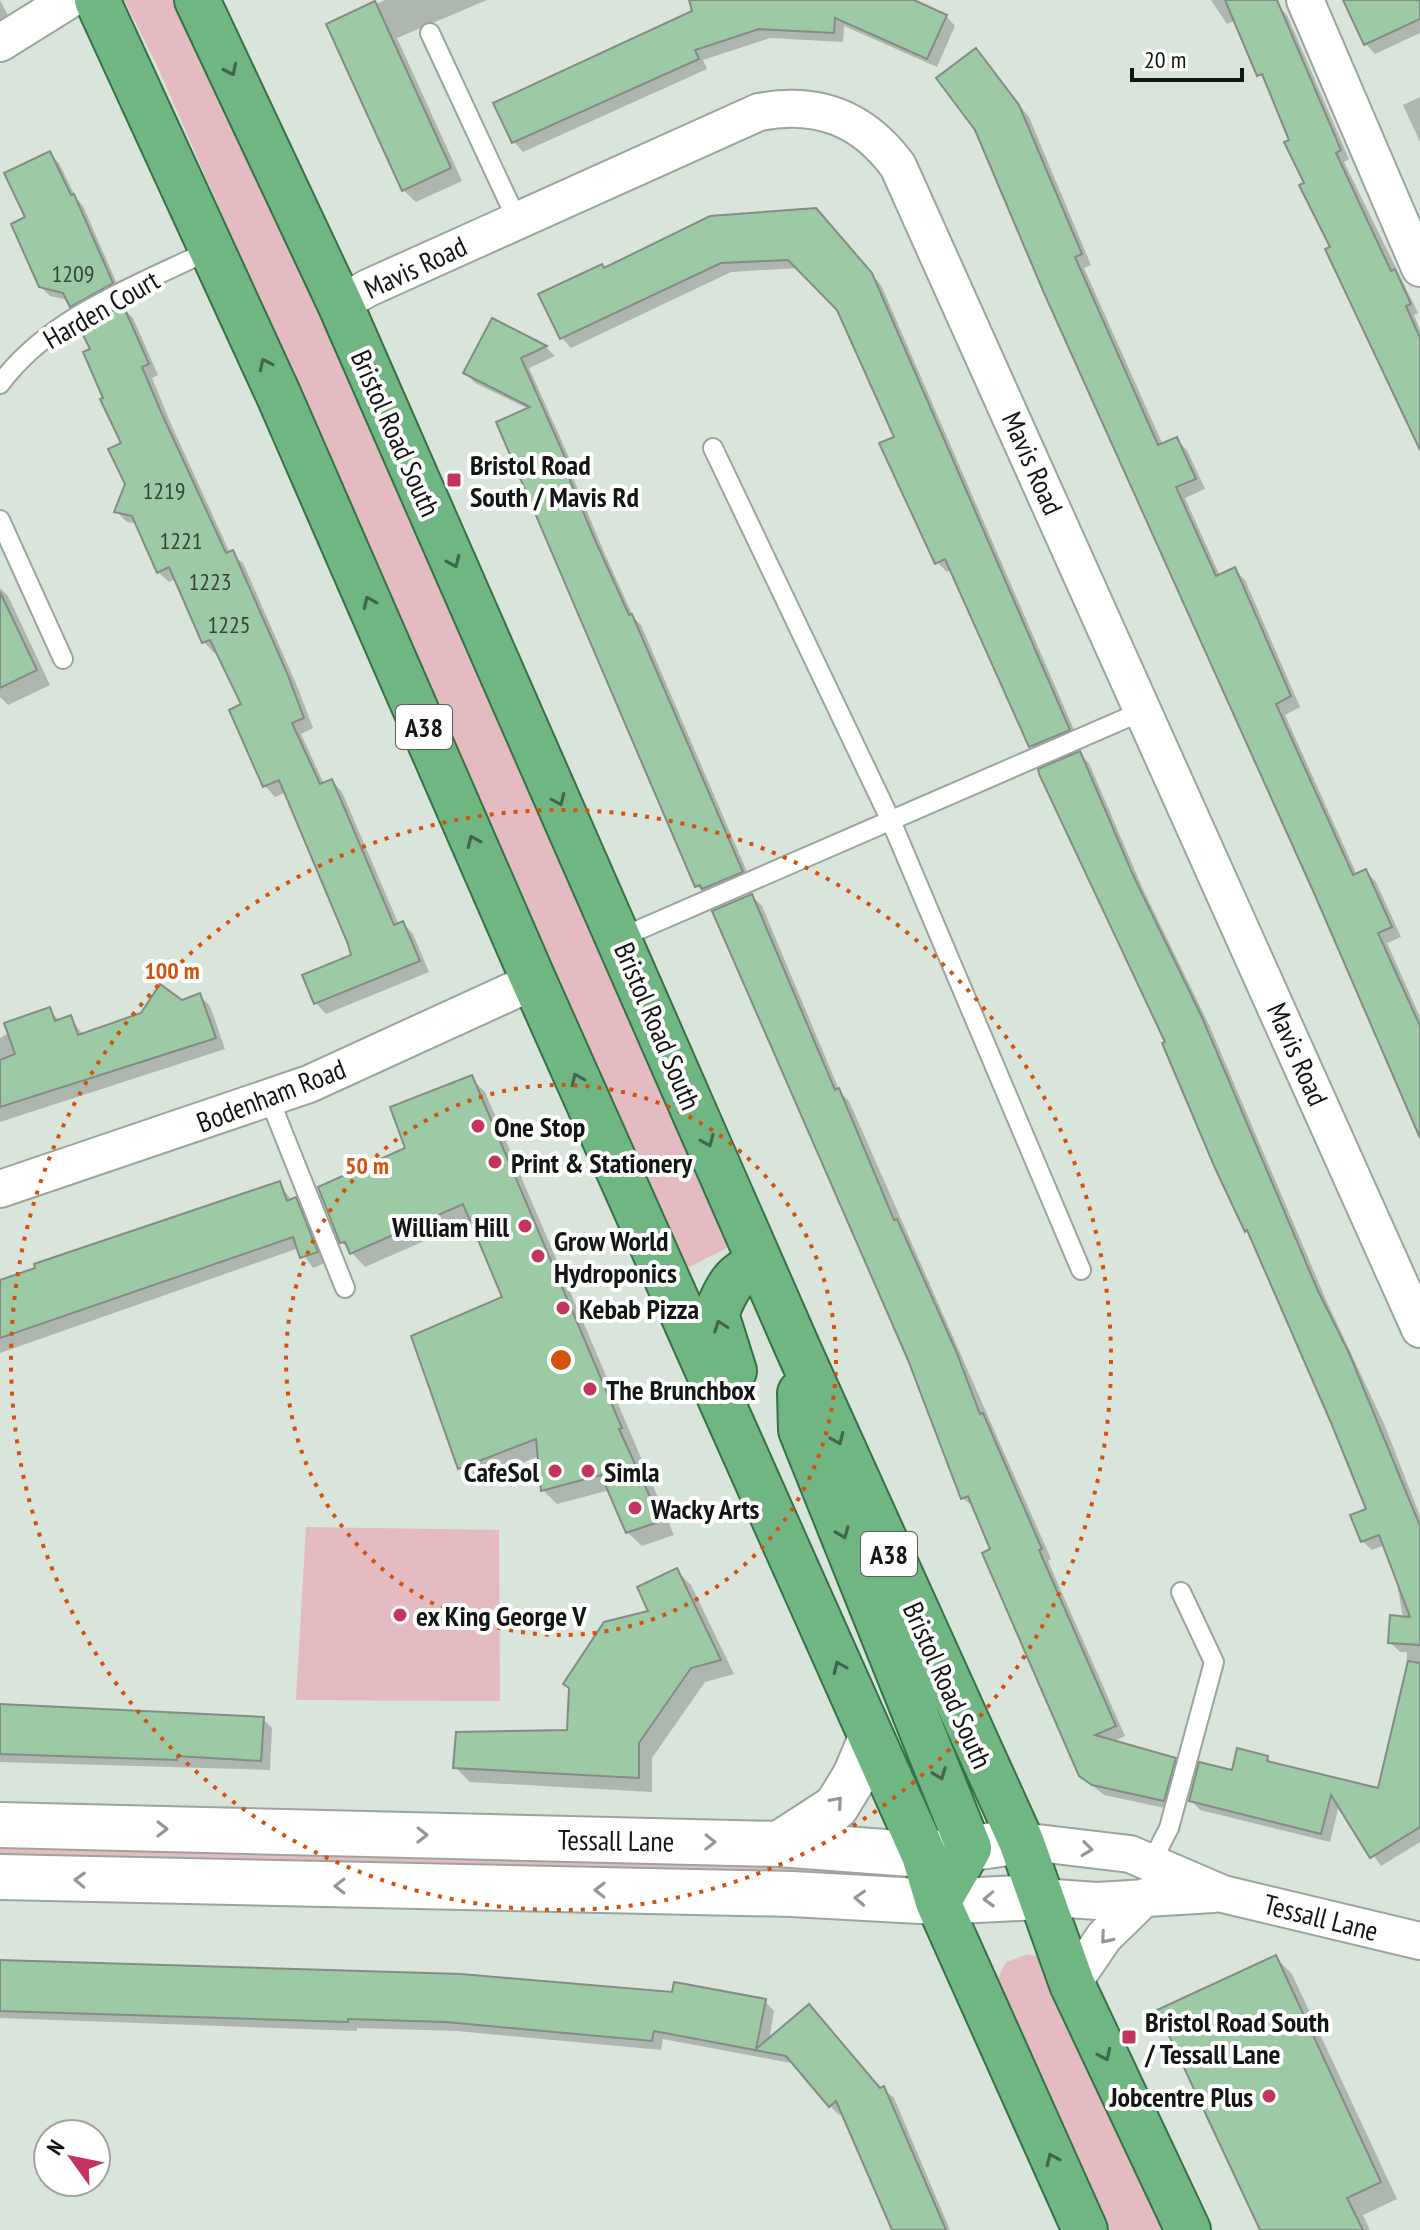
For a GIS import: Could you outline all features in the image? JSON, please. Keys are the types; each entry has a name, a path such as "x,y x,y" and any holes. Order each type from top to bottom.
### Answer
{"highway":[{"name":"A38","path":"97,0 212,249 924,1855 938,1902 1085,2230"},
{"name":"Bristol Road South","path":"197,0 251,109 340,304 799,1351 1021,1841 1072,1984 1188,2230"},
{"path":"746,1457 733,1361 716,1314 726,1288 743,1269 761,1265"},
{"path":"799,1351 801,1430 969,1848 938,1902"}],"street":[{"path":"0,43 69,0"},
{"path":"1305,0 1420,268"},
{"name":"Mavis Road","path":"340,304 517,220 759,112 810,107 837,116 882,144 898,166 1145,710 1420,1329"},
{"name":"Bodenham Road","path":"0,1189 309,1084 534,981"},
{"path":"779,1844 836,1807 855,1776 871,1738"},
{"name":"Tessall Lane","path":"0,1825 779,1844 924,1855 1021,1841 1130,1854 1148,1880"},
{"name":"Tessall Lane","path":"0,1877 792,1894 938,1902 1040,1897 1097,1901 1148,1880 1223,1894 1420,1941"},
{"path":"1072,1984 1148,1880"}],"lane":[{"path":"430,33 517,220"},
{"name":"Harden Court","path":"0,384 44,339 83,313 212,249"},
{"path":"713,448 891,821 1081,1270"},
{"path":"0,520 63,659"},
{"path":"620,938 1145,710"},
{"path":"269,1098 345,1288"},
{"path":"1148,1880 1169,1828 1214,1662 1181,1592"}],"shaded area":[{"path":"124,0 180,0 224,83 735,1244 683,1270 156,63"},
{"name":"ex King George V","path":"306,1527 499,1530 500,1701 296,1700"},
{"path":"0,1835 859,1867 864,1880 0,1861"},
{"path":"1028,1954 1043,1958 1170,2230 1107,2230 995,1984 1006,1962"}],"building":[{"path":"689,0 914,0 947,15 927,59 835,18 834,33 759,29 695,50 699,59 512,143 493,103 692,11"},
{"path":"1225,0 1277,0 1341,150 1336,153 1391,271 1395,269 1411,304 1406,306 1420,338 1420,450 1325,249 1330,247 1299,185 1304,183 1284,142 1289,140 1262,74 1257,76"},
{"path":"1343,0 1420,0 1420,19 1364,45"},
{"path":"375,1 451,168 402,191 326,24"},
{"path":"976,48 1019,105 1082,254 1075,257 1158,445 1177,437 1196,479 1176,487 1216,576 1235,567 1291,696 1276,704 1353,875 1366,869 1392,927 1378,933 1420,1026 1420,1138 1314,893 1044,293 975,130 936,78"},
{"path":"50,151 71,195 74,194 113,283 70,307 63,293 39,287 11,224 25,217 4,173"},
{"path":"816,208 872,273 1070,730 1029,747 945,559 935,564 879,443 894,437 837,310 788,260 721,263 560,339 538,294 602,264 604,268 710,216"},
{"path":"123,305 149,364 142,367 161,412 226,553 233,550 287,673 304,718 292,723 320,784 332,779 394,925 403,921 420,961 314,1004 302,975 351,955 348,944 279,780 263,787 229,710 241,704 210,640 202,643 169,567 157,573 132,516 114,512 125,484 108,449 121,443 100,399 103,398 83,352 90,349 80,329"},
{"path":"492,318 547,346 521,358 568,464 564,466 595,540 629,615 632,614 743,872 702,889 700,885 695,887 496,422 530,407 463,373"},
{"path":"0,592 37,670 0,688"},
{"path":"1080,751 1133,875 1201,1015 1318,1291 1349,1353 1420,1526 1420,1645 1388,1643 1390,1615 1410,1617 1379,1535 1361,1542 1350,1515 1366,1509 1332,1425 1247,1230 1245,1232 1215,1168 1162,1043 1165,1042 1039,774 1038,769"},
{"path":"752,894 835,1090 839,1088 894,1220 897,1219 956,1351 980,1414 983,1413 1116,1726 1095,1735 1176,1758 1164,1801 1092,1785 1079,1776 982,1553 990,1549 968,1496 961,1499 908,1360 712,911"},
{"path":"160,984 182,1000 200,993 216,1038 0,1107 0,1060 15,1054 4,1023 50,1007 55,1021 71,1015 78,1035 141,1013"},
{"path":"472,1075 622,1428 619,1429 661,1521 626,1533 601,1475 541,1491 536,1439 458,1469 411,1336 502,1297 463,1204 350,1254 345,1242 340,1243 318,1187 405,1148 390,1107"},
{"path":"280,1181 287,1201 296,1197 318,1252 300,1258 293,1237 0,1338 0,1280 35,1268 34,1264"},
{"path":"677,1568 721,1660 691,1668 639,1743 639,1778 453,1768 456,1732 567,1730 569,1688 563,1684 604,1622 648,1611 637,1587"},
{"path":"1408,1661 1420,1663 1420,1827 1370,1858 1331,1795 1321,1834 1189,1801 1199,1762 1232,1770 1237,1748 1268,1756 1267,1761 1378,1788"},
{"path":"0,1704 264,1717 261,1761 177,1756 177,1760 0,1754"},
{"name":"Jobcentre Plus","path":"1276,1955 1381,2182 1347,2198 1363,2230 1260,2230 1157,2010"},
{"path":"0,1960 461,1974 672,1992 674,1982 766,1999 756,2049 809,2004 880,2088 884,2086 946,2230 892,2230 836,2101 829,2107 786,2056 654,2031 652,2041 446,2022 348,2019 348,2022 0,2011"}],"place":[{"name":"Bristol Road South / Mavis Rd","path":"454,480"},
{"name":"One Stop","path":"478,1126"},
{"name":"Print & Stationery","path":"495,1162"},
{"name":"William Hill","path":"525,1226"},
{"name":"Grow World Hydroponics","path":"538,1256"},
{"name":"Kebab Pizza","path":"563,1308"},
{"name":"The Brunchbox","path":"590,1389"},
{"name":"CafeSol","path":"555,1471"},
{"name":"Simla","path":"588,1471"},
{"name":"Wacky Arts","path":"635,1508"},
{"name":"ex King George V","path":"400,1615"},
{"name":"Bristol Road South / Tessall Lane","path":"1129,2037"},
{"name":"Jobcentre Plus","path":"1269,2096"}]}
